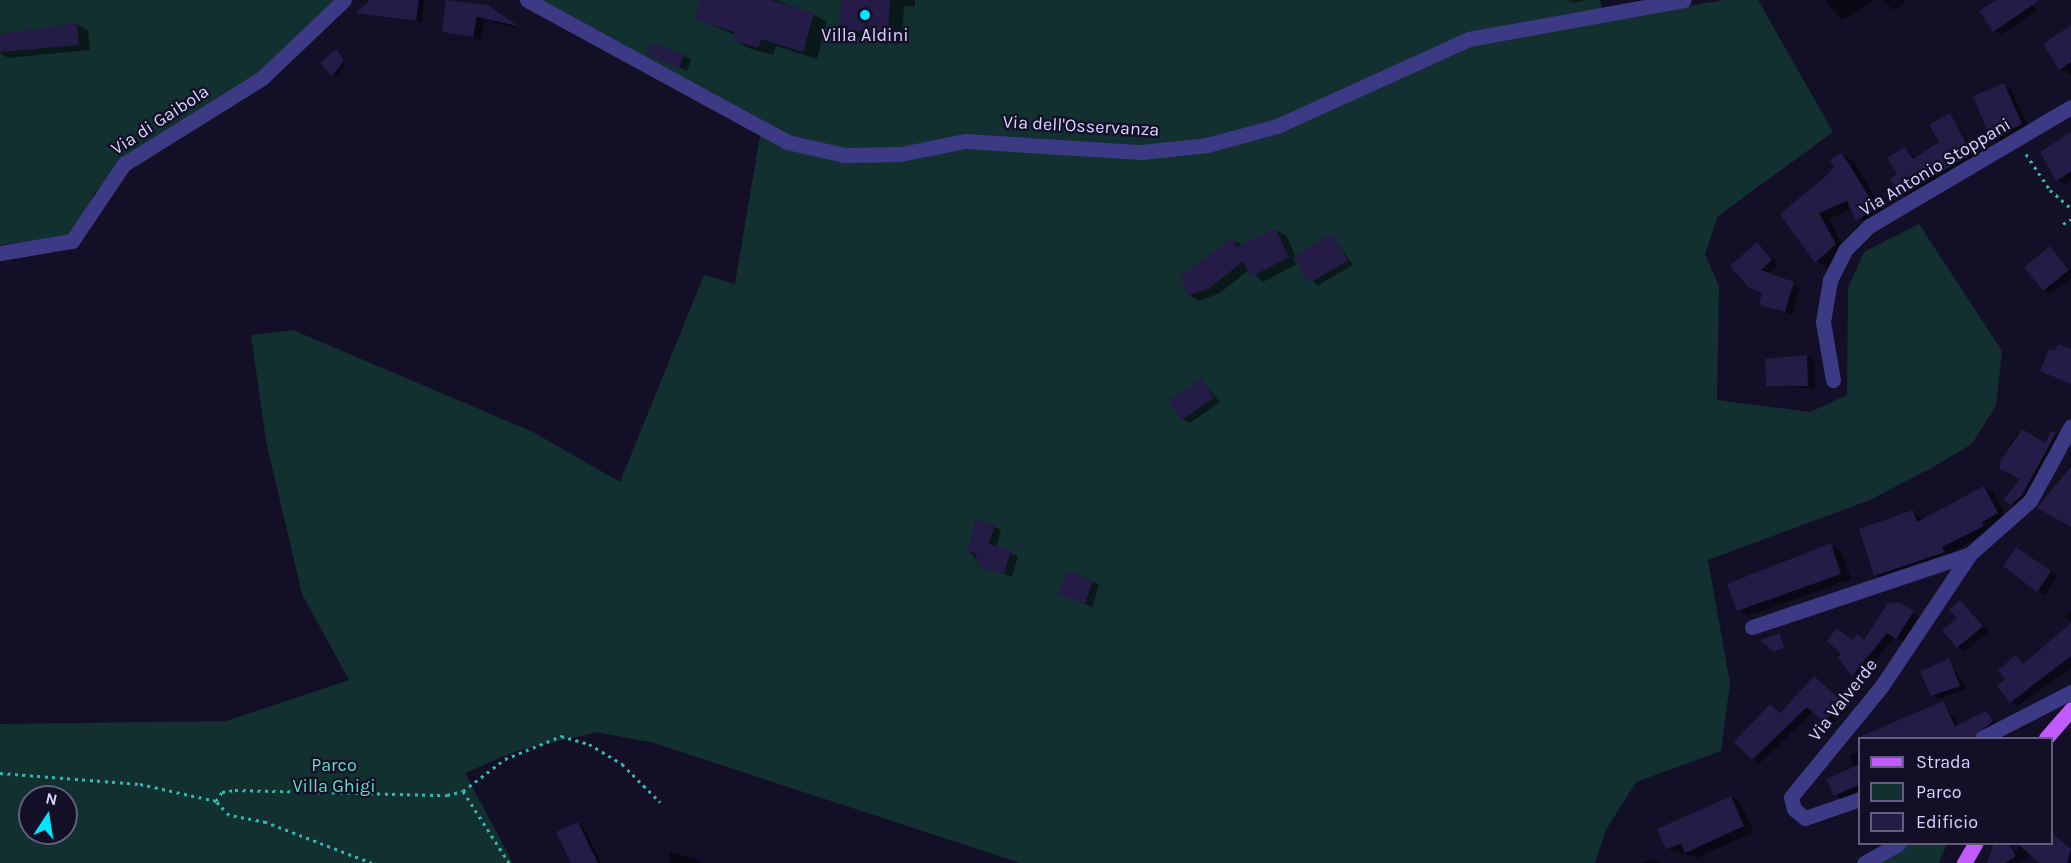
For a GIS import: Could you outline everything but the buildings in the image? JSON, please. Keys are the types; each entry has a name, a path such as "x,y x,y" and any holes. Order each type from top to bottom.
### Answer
{"main road":[{"path":"2047,737 2071,709"},
{"path":"1964,863 1974,845"}],"street":[{"name":"Via di Gaibola","path":"0,253 72,241 124,164 262,78 344,0"},
{"name":"Via dell'Osservanza","path":"527,0 787,142 844,155 901,154 965,141 1142,152 1207,145 1277,126 1469,39 1683,0"},
{"name":"Via Antonio Stoppani","path":"1833,380 1823,322 1830,280 1845,250 1869,226 2022,139 2071,107"},
{"name":"Via Valverde","path":"1858,800 1805,818 1794,809 1791,797 1881,687 1970,554 2030,501 2071,426"},
{"name":"Via Valverde","path":"1752,627 1970,554"},
{"path":"1984,737 2071,692"},
{"path":"1864,863 1895,845"}],"path":[{"path":"2022,139 2032,167 2071,208"},
{"path":"2063,224 2071,219"},
{"path":"216,801 222,792 235,790 447,795 463,790 505,759 561,736 589,744 622,764 660,802"},
{"path":"0,773 140,784 216,801 229,815 266,822 372,863"},
{"path":"463,790 509,863"}],"green space":[{"path":"0,0 353,0 263,87 94,193 76,237 0,245"},
{"name":"Parco Villa Ghigi","path":"527,0 1600,0 1605,20 1724,0 1758,0 1833,132 1718,216 1705,254 1719,286 1717,400 1810,412 1847,395 1848,288 1864,252 1919,224 2002,351 1996,405 1972,444 1870,500 1708,560 1730,683 1721,751 1636,782 1606,830 1595,863 1020,863 654,743 597,732 514,752 465,773 513,863 0,863 0,724 226,721 349,680 302,594 266,441 251,335 293,330 533,432 620,482 704,275 735,284 761,130"},
{"path":"1897,845 1947,845 1939,863 1873,863"}],"place":[{"name":"Villa Aldini","path":"865,15"}]}
